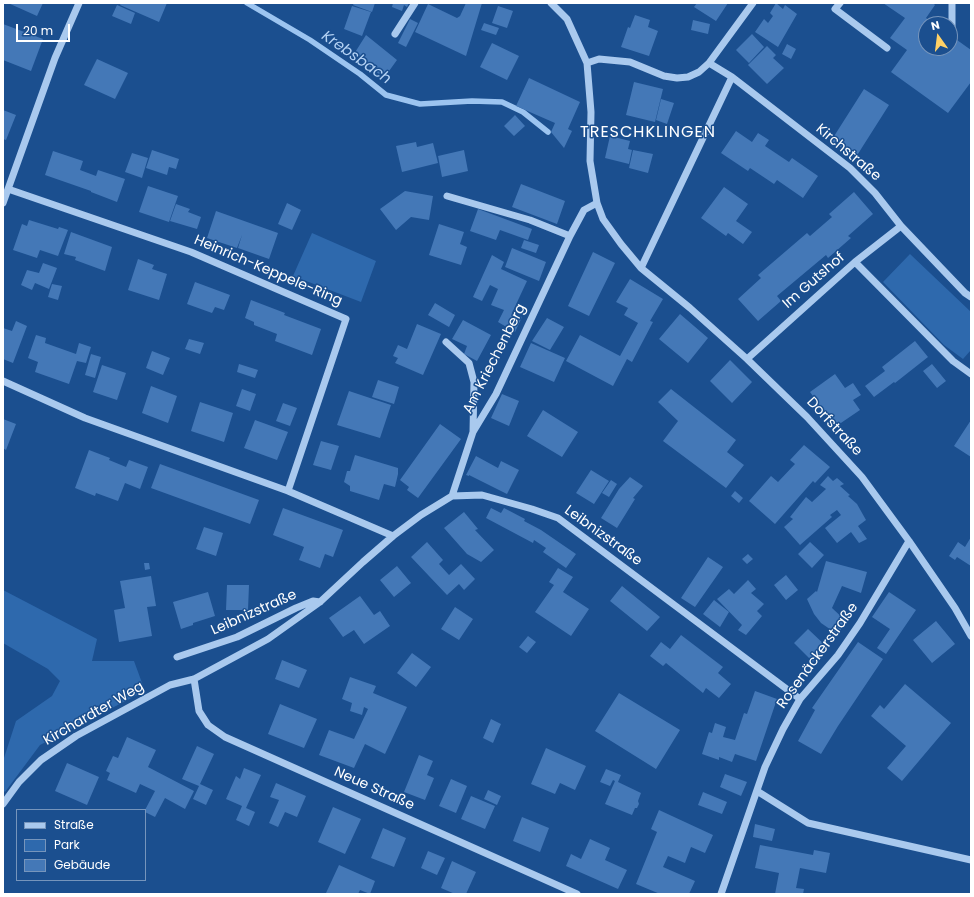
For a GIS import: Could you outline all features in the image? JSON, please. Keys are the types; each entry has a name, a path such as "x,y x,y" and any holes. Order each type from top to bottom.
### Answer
{"street":[{"path":"3,204 55,58 79,3"},
{"path":"395,34 415,3"},
{"name":"Dorfstraße","path":"551,3 567,19 587,63 591,112 590,161 597,203 603,219 641,268 690,308 747,359 807,416 862,477 909,541 955,608 971,636"},
{"path":"587,63 599,59 630,62 664,76 677,78 688,77 699,72 709,62 753,3"},
{"path":"840,3 835,9 887,48"},
{"path":"952,3 952,16"},
{"name":"Kirchstraße","path":"709,62 732,77 850,168 875,193 901,226 965,293 971,297"},
{"path":"641,268 732,77"},
{"name":"Heinrich-Keppele-Ring","path":"8,188 191,252 346,318 288,491"},
{"path":"447,196 530,220 570,236"},
{"name":"Am Kriechenberg","path":"452,496 473,432 496,394 570,236 584,210 597,203"},
{"name":"Im Gutshof","path":"747,359 855,262 901,226"},
{"path":"855,262 953,361 971,374"},
{"path":"446,342 469,363 474,382 473,432"},
{"path":"3,381 85,418 288,491 393,536"},
{"name":"Leibnizstraße","path":"194,679 268,639 320,602 393,536 421,515 452,496 482,495 558,518 800,700"},
{"name":"Rosenäckerstraße","path":"720,894 765,767 783,729 800,700 838,655 860,623 909,541"},
{"name":"Leibnizstraße","path":"177,657 237,637 313,601 320,602"},
{"name":"Kirchardter Weg","path":"3,804 19,782 41,760 76,736 170,685 194,679"},
{"name":"Neue Straße","path":"194,679 199,711 208,726 224,737 577,894"},
{"path":"757,790 808,823 971,860"}],"green space":[{"path":"312,233 376,261 361,302 293,276"},
{"path":"910,254 971,312 971,350 963,359 944,345 883,282"},
{"path":"3,590 97,639 92,661 134,661 145,691 40,745 5,792 3,790 3,761 16,721 52,696 60,681 48,669 3,643"}],"building":[{"path":"8,3 43,3 37,16"},
{"path":"121,3 167,3 159,22 120,5"},
{"path":"354,3 375,3 372,12 353,5"},
{"path":"393,3 409,3 407,7 404,5 402,11 392,7"},
{"path":"466,3 482,3 466,56 415,32 428,4 457,18 460,16"},
{"path":"697,3 728,3 716,21 694,7"},
{"path":"776,3 783,9 785,5 797,14 778,47 755,32 764,19 768,23 773,16 770,13"},
{"path":"883,3 933,3 935,5 927,16 918,16 918,56 958,56 958,41 971,50 971,82 948,113 891,72 907,50 890,38 905,18"},
{"path":"117,5 135,13 131,24 112,16"},
{"path":"352,6 371,12 362,36 344,29"},
{"path":"498,6 513,11 507,28 492,23"},
{"path":"635,15 650,20 648,27 658,31 649,56 621,47 628,27 630,28"},
{"path":"410,19 418,23 406,47 398,43"},
{"path":"693,20 710,24 708,34 691,30"},
{"path":"484,23 499,28 496,35 481,30"},
{"path":"3,24 43,39 31,71 3,60"},
{"path":"752,34 764,47 749,63 736,50"},
{"path":"366,35 397,60 384,78 354,54"},
{"path":"492,43 519,56 507,80 480,67"},
{"path":"787,44 796,49 791,59 782,54"},
{"path":"767,46 776,55 773,58 784,68 767,84 748,65"},
{"path":"97,59 128,73 115,99 84,85"},
{"path":"529,78 580,102 568,129 572,131 564,148 551,132 555,123 516,106"},
{"path":"634,82 663,89 655,122 626,115"},
{"path":"864,89 889,105 856,157 831,141"},
{"path":"661,99 674,103 667,124 656,120"},
{"path":"3,110 16,115 6,140 3,139"},
{"path":"515,115 525,126 514,136 504,126"},
{"path":"736,131 752,142 758,133 769,140 765,146 789,162 792,158 818,176 803,198 777,180 774,184 750,168 748,171 721,153"},
{"path":"610,136 630,141 628,149 632,150 629,164 605,158"},
{"path":"416,142 417,147 433,143 438,163 402,172 396,146"},
{"path":"152,150 179,159 176,169 169,167 167,175 146,168"},
{"path":"464,150 468,171 442,177 438,156"},
{"path":"633,150 653,154 648,173 629,168"},
{"path":"53,151 83,161 80,170 96,176 98,170 125,179 117,202 45,175"},
{"path":"132,153 148,158 142,178 125,172"},
{"path":"521,184 565,201 557,224 512,207"},
{"path":"148,186 178,196 169,222 139,212"},
{"path":"724,187 748,204 736,221 752,232 743,244 728,233 726,236 701,218"},
{"path":"405,191 433,196 429,220 411,217 396,230 380,209"},
{"path":"854,192 873,214 848,236 851,238 828,258 826,255 777,296 781,301 758,321 738,299 761,278 758,275 807,233 810,236 832,217 829,214"},
{"path":"287,203 301,210 292,230 278,224"},
{"path":"176,204 190,209 188,212 201,217 197,229 170,221"},
{"path":"478,209 532,229 528,240 500,230 496,240 470,231"},
{"path":"216,211 278,233 269,259 238,248 242,235 237,248 207,238"},
{"path":"29,220 58,229 59,227 68,230 58,256 40,250 37,258 13,250 22,224 27,226"},
{"path":"439,224 464,232 460,244 467,247 461,265 429,255"},
{"path":"71,232 112,247 105,271 75,260 76,257 64,254"},
{"path":"524,240 539,245 536,253 521,248"},
{"path":"512,248 546,262 539,281 505,267"},
{"path":"593,252 615,263 589,316 568,306"},
{"path":"492,255 504,262 501,269 527,281 512,313 522,317 515,332 498,322 504,310 491,305 498,289 490,285 482,301 473,297"},
{"path":"138,259 154,265 152,269 167,274 159,300 128,290"},
{"path":"43,263 57,268 49,289 35,283 32,290 21,285 27,270 39,273"},
{"path":"630,279 663,299 650,321 653,322 632,362 627,359 613,386 566,361 580,335 620,356 638,323 624,315 628,308 616,302"},
{"path":"195,282 230,295 224,310 215,307 212,313 187,304"},
{"path":"52,284 62,286 58,300 48,297"},
{"path":"251,300 285,313 284,315 321,329 312,355 275,341 277,334 254,325 254,322 245,318"},
{"path":"435,303 455,315 449,327 428,315"},
{"path":"680,314 708,338 688,363 659,339"},
{"path":"547,318 564,327 550,350 532,341"},
{"path":"463,320 491,335 477,361 464,354 467,346 452,339"},
{"path":"16,321 27,326 13,363 3,359 3,328 12,331"},
{"path":"417,324 441,334 423,375 395,363 398,358 393,356 398,345 407,349"},
{"path":"36,335 46,338 45,343 76,354 79,343 91,347 86,363 77,361 69,384 35,372 38,362 28,358"},
{"path":"189,339 204,343 200,354 185,349"},
{"path":"915,341 928,357 895,383 894,382 874,397 865,386 885,371 882,367"},
{"path":"531,343 565,358 554,382 520,367"},
{"path":"152,351 170,358 163,375 146,368"},
{"path":"91,354 101,357 95,378 85,375"},
{"path":"730,360 752,382 732,403 710,381"},
{"path":"239,364 258,370 255,378 237,372"},
{"path":"932,364 946,381 937,388 923,371"},
{"path":"102,365 126,373 117,400 93,392"},
{"path":"835,374 845,388 853,383 861,395 853,400 860,410 835,427 810,392"},
{"path":"378,380 399,387 394,404 372,397"},
{"path":"151,386 177,396 168,423 142,413"},
{"path":"242,389 256,394 250,411 236,406"},
{"path":"671,389 736,440 727,452 744,465 726,488 663,441 678,421 658,402"},
{"path":"349,391 391,405 380,438 337,425"},
{"path":"502,394 519,401 509,426 491,418"},
{"path":"200,402 233,413 224,442 191,431"},
{"path":"283,403 297,408 290,426 276,421"},
{"path":"543,410 578,432 562,457 527,436"},
{"path":"3,419 16,424 6,450 3,448"},
{"path":"255,420 288,432 277,460 244,448"},
{"path":"971,420 971,457 954,446"},
{"path":"440,424 461,439 418,498 407,490 409,487 400,480"},
{"path":"321,441 339,446 331,470 313,465"},
{"path":"804,445 830,467 815,483 813,481 775,524 749,501 771,476 778,482 795,464 790,460"},
{"path":"89,450 110,458 109,460 126,467 129,460 148,467 140,489 125,483 118,501 96,493 95,496 75,488"},
{"path":"355,455 398,468 395,487 384,484 379,500 350,491 350,486 344,482 347,471 350,471"},
{"path":"476,456 498,468 501,461 519,470 507,494 469,475 466,475"},
{"path":"160,464 259,500 250,524 151,488"},
{"path":"591,470 609,481 594,504 576,493"},
{"path":"828,476 833,481 837,478 844,484 840,486 857,504 866,520 858,526 867,539 859,543 851,532 837,543 825,528 841,515 837,510 830,515 832,517 800,545 784,527 793,519 790,517 806,497 812,502 826,489 820,485"},
{"path":"630,477 643,486 633,498 635,499 617,528 601,518 619,489"},
{"path":"611,480 617,484 609,497 602,493"},
{"path":"735,491 743,498 739,503 731,496"},
{"path":"283,508 343,530 333,557 325,554 320,568 299,560 304,547 273,535"},
{"path":"491,508 501,513 504,508 525,519 524,521 541,530 576,554 566,568 543,552 546,548 534,540 533,543 486,518"},
{"path":"464,512 478,529 475,530 494,550 481,562 467,554 444,528"},
{"path":"204,527 223,533 216,556 196,549"},
{"path":"971,537 971,566 957,557 955,560 949,556 958,542 965,547"},
{"path":"427,542 443,560 439,564 449,575 461,564 475,579 464,590 459,584 447,595 411,557"},
{"path":"810,542 824,555 812,568 798,554"},
{"path":"748,554 753,559 747,564 742,559"},
{"path":"708,557 723,567 695,607 681,598"},
{"path":"826,561 867,572 861,593 842,586 832,608 847,622 837,634 821,623 814,614 807,599 816,591 817,592"},
{"path":"144,563 149,563 150,569 145,570"},
{"path":"397,566 411,583 394,597 380,580"},
{"path":"558,568 573,577 563,592 589,609 571,636 535,612 554,585 549,582"},
{"path":"786,575 798,590 786,600 774,585"},
{"path":"151,576 156,606 147,607 152,636 119,642 114,610 125,608 120,581"},
{"path":"748,580 756,589 751,593 764,604 757,611 762,616 746,635 738,630 742,625 717,599 729,589 734,594"},
{"path":"227,585 249,585 248,610 226,610"},
{"path":"622,586 660,617 647,631 610,601"},
{"path":"208,592 215,616 193,623 193,625 181,629 173,602"},
{"path":"889,592 916,610 886,654 877,648 890,629 872,617"},
{"path":"360,596 374,615 380,611 390,626 364,644 354,630 343,637 329,618"},
{"path":"714,600 729,612 720,627 703,614"},
{"path":"455,607 473,619 459,640 441,629"},
{"path":"936,621 955,644 932,663 913,640"},
{"path":"808,629 827,647 813,662 794,643"},
{"path":"681,635 723,667 718,673 731,684 719,698 706,688 703,693 666,663 663,666 650,656 661,642 670,649"},
{"path":"528,636 536,642 527,653 519,647"},
{"path":"858,642 883,659 821,754 798,741 815,710 812,708"},
{"path":"412,653 431,667 416,687 397,673"},
{"path":"282,660 307,670 299,688 275,679"},
{"path":"350,677 376,686 373,693 407,707 385,754 365,744 354,768 319,755 329,730 354,739 368,709 364,707 362,715 350,711 352,703 342,699"},
{"path":"905,684 951,723 902,781 887,768 906,746 871,716 880,705 884,709"},
{"path":"755,691 777,699 756,761 735,754 732,762 719,757 719,760 702,754 709,732 712,733 715,723 726,727 723,737 735,740 744,713 747,714"},
{"path":"619,693 680,730 656,769 595,731"},
{"path":"280,704 317,719 304,748 268,734"},
{"path":"491,719 501,724 493,743 483,738"},
{"path":"127,737 156,750 148,767 194,791 185,809 165,798 155,817 146,812 146,809 155,791 140,784 136,793 107,780 110,773 106,771 113,756 118,758"},
{"path":"197,746 214,754 200,784 213,790 206,805 193,799 199,786 182,779"},
{"path":"546,748 586,766 575,790 560,783 555,794 531,784"},
{"path":"419,755 433,761 427,775 434,778 425,800 404,792"},
{"path":"67,763 99,777 87,805 55,791"},
{"path":"244,768 261,775 246,808 255,812 249,826 236,820 242,806 226,799 236,776 240,779"},
{"path":"606,769 621,775 618,782 641,793 638,801 639,804 637,808 635,808 632,815 605,804 615,781 613,780 610,786 600,782"},
{"path":"725,774 747,782 741,796 720,787"},
{"path":"451,779 467,786 456,813 439,806"},
{"path":"276,783 306,796 297,817 285,812 278,827 269,823 279,800 270,797"},
{"path":"488,790 501,796 497,805 484,799"},
{"path":"703,792 727,802 722,814 698,805"},
{"path":"471,796 495,806 485,829 461,819"},
{"path":"333,807 361,819 345,854 318,842"},
{"path":"659,810 713,835 705,853 691,847 685,863 668,856 663,867 695,881 689,894 660,894 636,884 657,832 651,829"},
{"path":"522,817 549,828 540,852 513,841"},
{"path":"755,824 775,829 772,841 753,837"},
{"path":"383,828 406,838 394,867 371,858"},
{"path":"590,839 610,848 605,860 627,870 618,889 566,866 571,854 581,859"},
{"path":"760,845 813,855 814,850 830,853 826,873 800,868 796,888 804,889 803,894 775,894 779,873 755,868"},
{"path":"428,851 445,858 437,875 421,868"},
{"path":"452,861 476,872 466,894 455,894 441,888"},
{"path":"339,865 375,881 370,894 360,890 358,894 326,893"}],"waterway":[{"name":"Krebsbach","path":"247,3 310,40 360,74 386,95 420,104 472,101 502,102 523,112 548,132"}],"district":[{"name":"TRESCHKLINGEN","path":"648,133"}]}
